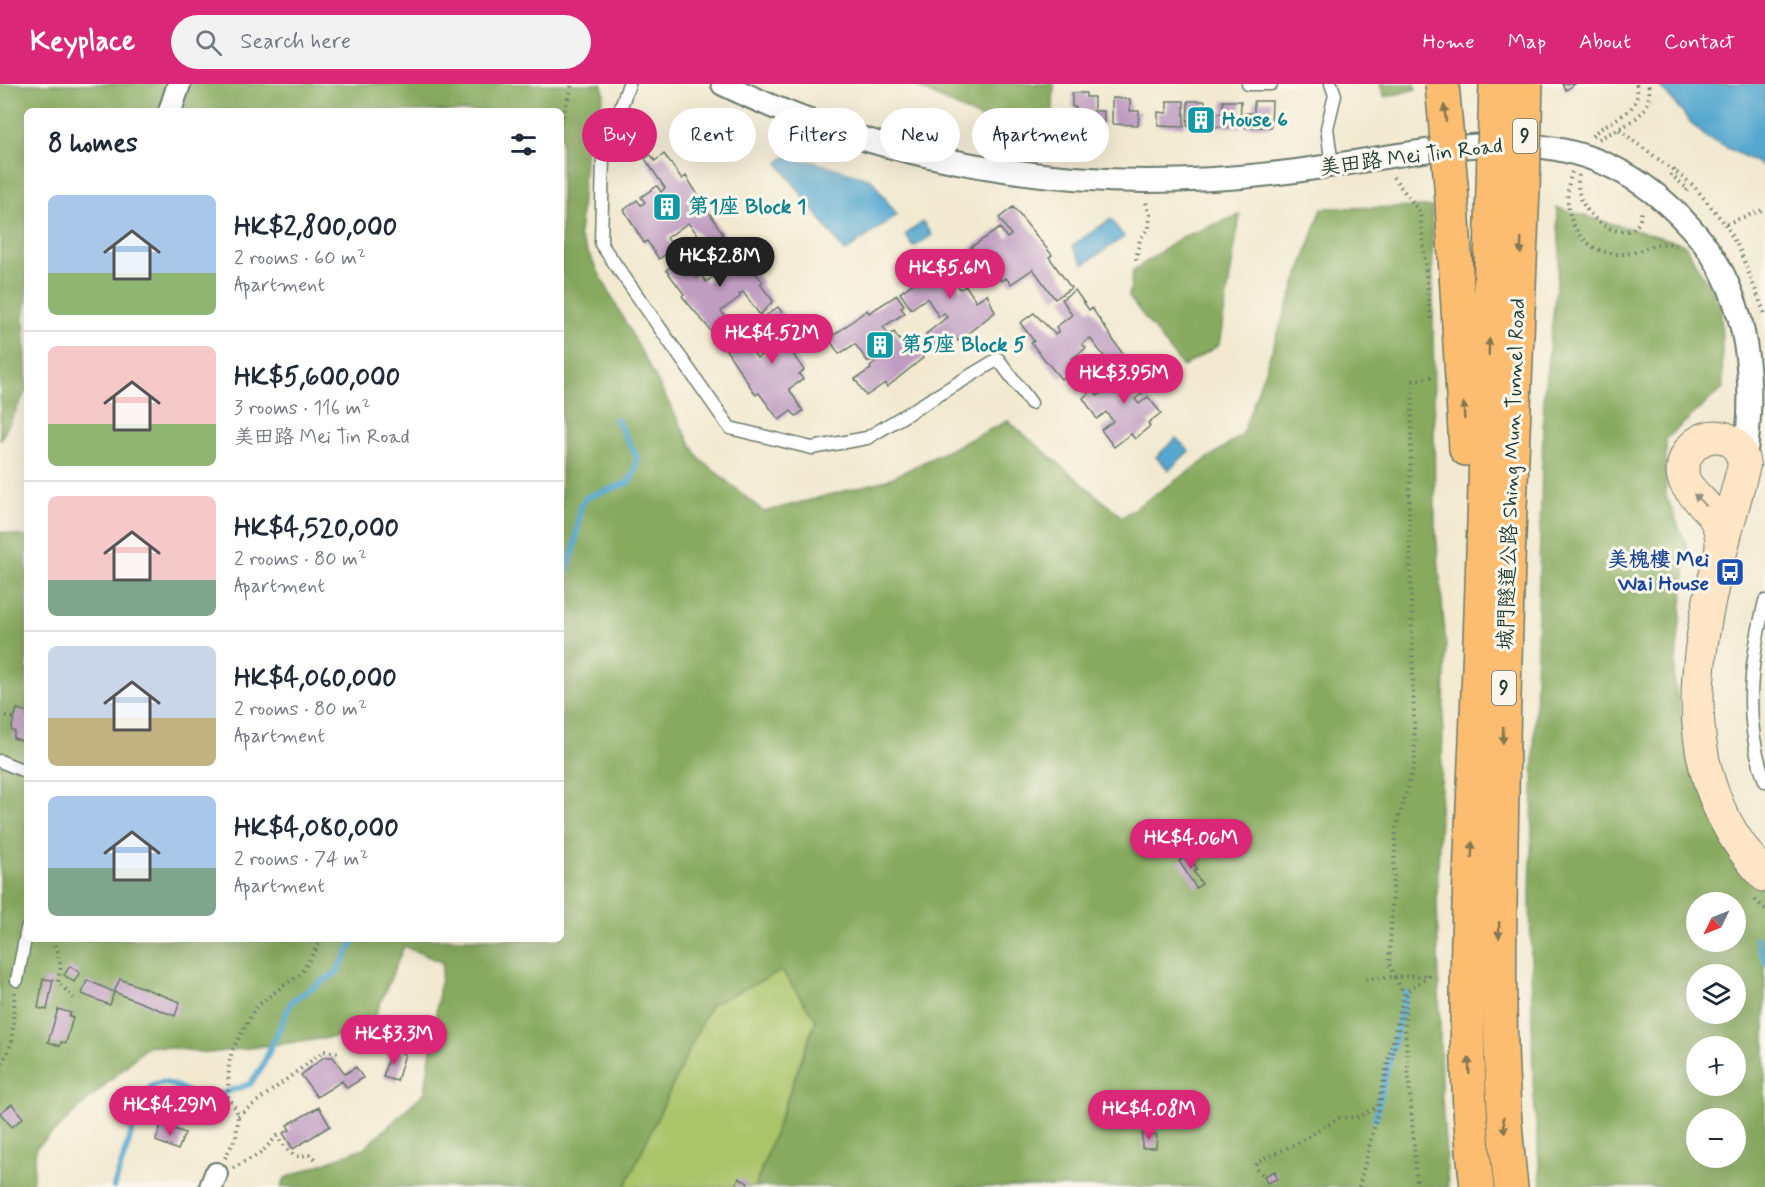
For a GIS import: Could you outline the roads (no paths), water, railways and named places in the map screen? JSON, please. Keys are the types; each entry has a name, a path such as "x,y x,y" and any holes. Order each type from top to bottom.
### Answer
{"highway":[{"path":"1442,84 1451,185 1469,492 1481,637"},
{"name":"城門隧道公路 Shing Mun Tunnel Road","path":"1496,84 1508,188 1499,962 1501,1086 1511,1187"},
{"name":"城門隧道公路 Shing Mun Tunnel Road","path":"1477,1187 1470,1089 1467,968 1481,637 1508,188 1526,84"}],"street":[{"path":"171,108 179,84"},
{"name":"美田路 Mei Tin Road","path":"723,84 787,112 855,136 939,157 1032,173 1105,179 1183,180 1244,177 1332,166 1442,148 1520,144 1585,155 1642,183 1673,209 1701,240 1723,275 1737,310 1746,345 1750,385 1750,421 1744,465 1705,617 1697,676 1700,742 1710,785 1727,824 1765,876"},
{"path":"1721,551 1722,535 1718,522 1687,487 1683,474 1684,462 1698,443 1720,436 1736,444 1741,452 1744,465"}],"lane":[{"path":"620,108 629,84"},
{"path":"1248,84 1271,84"},
{"path":"1331,84 1335,95 1327,128 1332,166"},
{"path":"603,162 601,244 730,428 812,448 867,438 998,359 1030,403"},
{"path":"1765,601 1753,663 1749,710 1755,750 1765,781"},
{"path":"0,761 24,771"},
{"path":"17,980 24,942"}],"water":[{"path":"1658,84 1765,84 1765,167 1707,138"},
{"path":"814,162 871,179 897,215 845,252 778,163"},
{"path":"1111,219 1124,237 1084,264 1072,246"},
{"path":"923,222 932,235 914,247 905,235"},
{"path":"1176,438 1189,451 1169,470 1156,457"}],"waterway":[{"path":"564,578 574,550 581,505 587,497 628,483 635,471 637,457 616,419"},
{"path":"1756,938 1765,962"},
{"path":"114,1187 142,1100 149,1089 156,1084 163,1083 206,1099 250,1084 262,1067 292,1001 337,972 353,942"},
{"path":"1375,1119 1406,993"}],"place":[{"name":"House 6","path":"1201,120"},
{"name":"第1座 Block 1","path":"667,207"},
{"name":"第5座 Block 5","path":"880,345"},
{"name":"美槐樓 Mei Wai House","path":"1730,572"}]}
